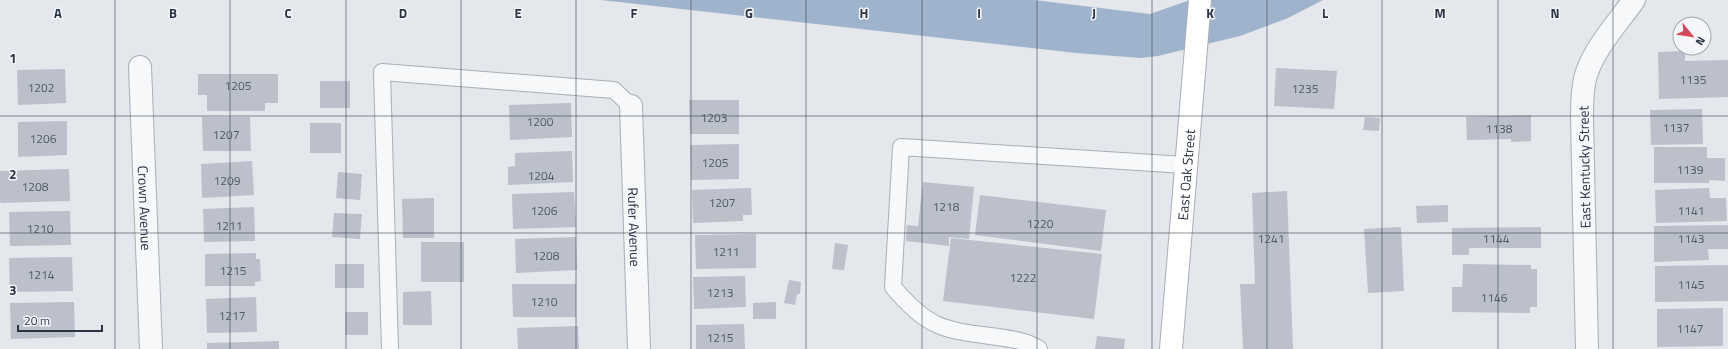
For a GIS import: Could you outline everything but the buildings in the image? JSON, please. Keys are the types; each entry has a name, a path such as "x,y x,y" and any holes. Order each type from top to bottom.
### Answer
{"main road":[{"name":"East Oak Street","path":"1171,349 1185,165 1200,0"}],"street":[{"name":"East Kentucky Street","path":"1587,349 1582,118 1583,95 1586,76 1593,57 1634,0"},
{"name":"Crown Avenue","path":"140,67 151,349"},
{"name":"Rufer Avenue","path":"631,106 639,349"}],"lane":[{"path":"390,349 382,72 614,90 631,106"},
{"path":"1039,349 1034,345 1010,338 954,331 934,325 914,311 892,287 901,146 1185,165"}],"water":[{"path":"601,0 1034,0 1150,14 1190,0 1323,0 1288,18 1240,36 1158,56 1141,58 1076,53"}]}
